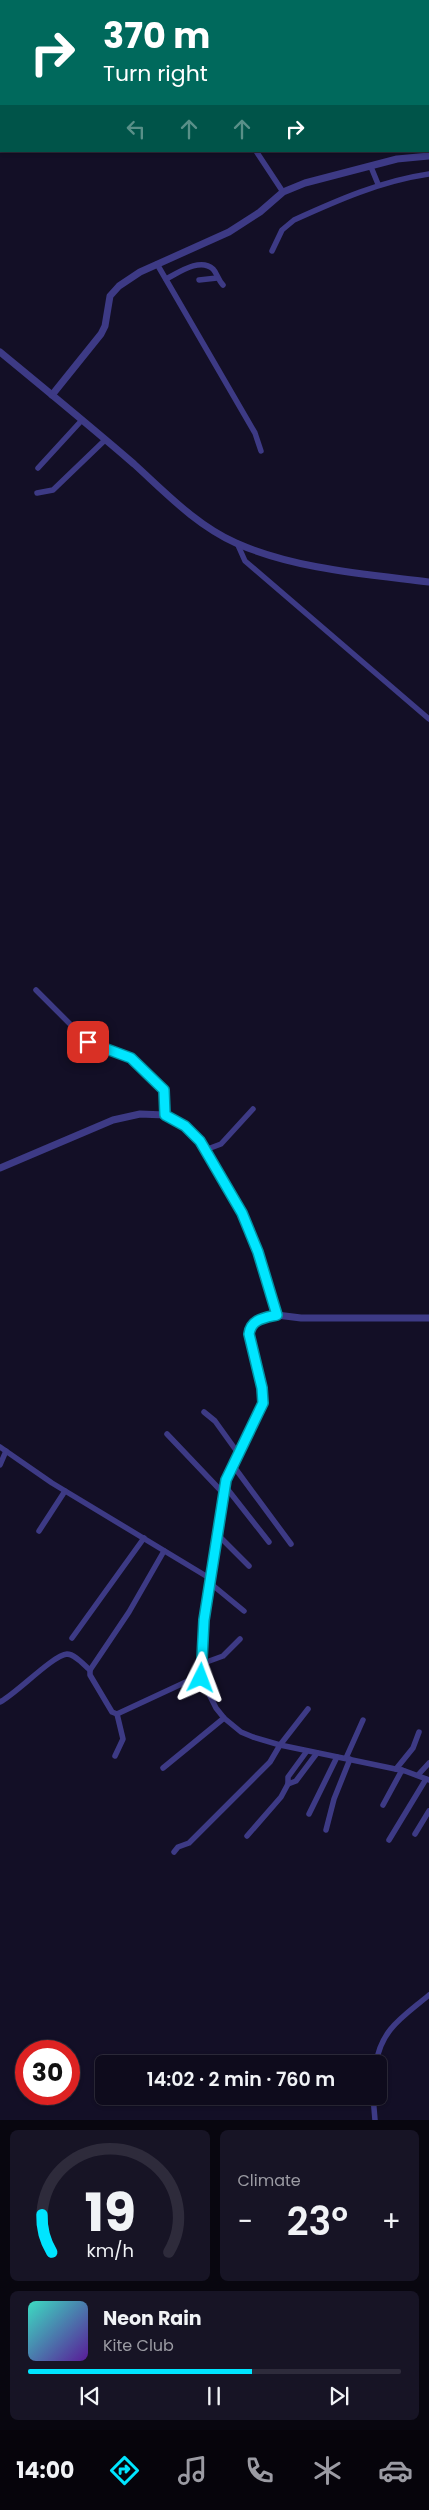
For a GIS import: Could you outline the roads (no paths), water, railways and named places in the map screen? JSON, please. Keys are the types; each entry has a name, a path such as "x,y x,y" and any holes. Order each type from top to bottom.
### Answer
{"street":[{"path":"257,152 283,192"},
{"path":"52,395 101,334 105,326 110,296 119,286 157,264 229,232 260,212 283,192 322,179 372,168 397,159 429,156"},
{"path":"372,168 378,183"},
{"path":"272,251 282,230 294,220 378,183 408,176 429,174"},
{"path":"157,264 255,433 261,451"},
{"path":"166,279 201,264 208,265 215,271 217,278 223,285"},
{"path":"199,280 217,278"},
{"path":"0,352 82,420 178,505 213,531 237,543 298,564 429,582"},
{"path":"38,468 82,420"},
{"path":"37,493 53,490 105,440"},
{"path":"237,543 244,561 429,719"},
{"path":"36,990 88,1042 131,1058 161,1085 165,1093 165,1115"},
{"path":"206,1150 221,1144 253,1109"},
{"path":"0,1168 112,1120 140,1114 165,1115 194,1134 206,1150 251,1232 277,1315"},
{"path":"388,1840 428,1779 399,1769 280,1745 241,1732 224,1718 216,1708 201,1678 204,1620 225,1486 232,1464 262,1407 264,1397 249,1334 250,1329 256,1321 277,1315 316,1318 429,1318"},
{"path":"204,1412 215,1421 238,1452"},
{"path":"167,1434 224,1494"},
{"path":"0,1447 65,1491 144,1538 210,1581 244,1611"},
{"path":"0,1465 6,1451"},
{"path":"232,1464 291,1544"},
{"path":"225,1486 269,1542"},
{"path":"40,1531 65,1491"},
{"path":"218,1535 249,1566"},
{"path":"72,1638 144,1538"},
{"path":"117,1714 112,1712 90,1675 90,1670 129,1612 164,1551"},
{"path":"202,1664 223,1656 240,1639"},
{"path":"0,1702 65,1655 72,1656 90,1670"},
{"path":"117,1714 188,1681 201,1678"},
{"path":"174,1852 190,1842 246,1788 270,1762 280,1745 308,1709"},
{"path":"114,1756 123,1738 117,1714"},
{"path":"163,1768 224,1718"},
{"path":"326,1830 334,1799 363,1720"},
{"path":"384,1805 399,1769 413,1748 419,1732"},
{"path":"247,1836 275,1803 288,1784 288,1777 307,1751"},
{"path":"288,1784 296,1781 317,1752"},
{"path":"309,1814 338,1757"},
{"path":"418,1775 429,1763"},
{"path":"415,1834 429,1811"},
{"path":"378,2055 381,2040 389,2029 429,1995"},
{"path":"374,2105 375,2120"}]}
